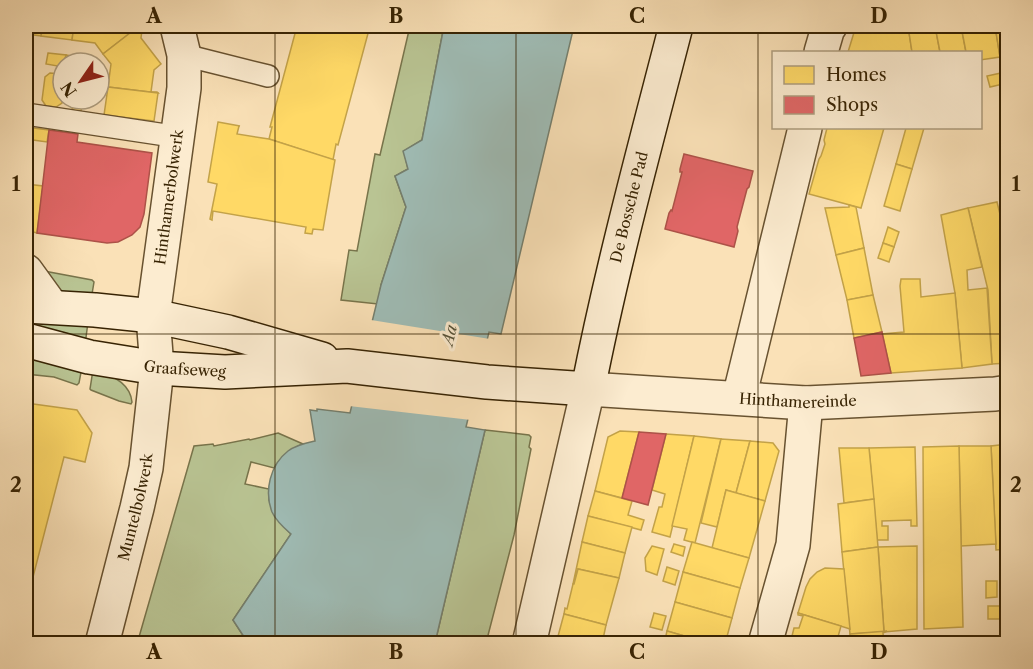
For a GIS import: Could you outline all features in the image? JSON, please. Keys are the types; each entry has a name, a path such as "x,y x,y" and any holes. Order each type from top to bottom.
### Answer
{"street":[{"name":"De Bossche Pad","path":"529,644 598,340 676,26"},
{"path":"821,51 830,26"},
{"name":"Hinthamerbolwerk","path":"157,368 153,316 184,88 181,40"},
{"path":"740,398 805,129"},
{"name":"Graafseweg","path":"26,272 39,307 153,316 228,332 346,366"},
{"name":"Graafseweg","path":"26,340 89,357 157,368 225,372 346,366 487,382 588,389"},
{"name":"Muntelbolwerk","path":"102,644 146,468 157,368"},
{"name":"Hinthamereinde","path":"588,389 806,403 1008,392"},
{"path":"765,644 793,545 806,403"}],"lane":[{"path":"181,40 268,76"},
{"path":"26,114 178,137"}],"green space":[{"path":"410,26 444,26 422,140 404,151 408,169 395,176 406,207 381,285 378,304 341,300 349,250 357,251 375,154 380,155"},
{"path":"44,271 92,280 94,282 91,300 68,297 43,275"},
{"path":"26,317 88,322 85,345 26,330"},
{"path":"26,350 82,367 79,383 77,385 54,377 26,374"},
{"path":"93,370 106,374 123,384 130,395 131,404 91,390"},
{"path":"485,430 531,437 529,447 531,449 514,535 486,643 435,643"},
{"path":"278,433 303,444 287,454 274,468 251,462 245,484 269,489 269,500 282,525 291,534 233,620 248,643 137,644 194,446 213,444 214,446"}],"water":[{"name":"Aa","path":"444,26 574,26 501,334 489,332 466,427 485,430 435,643 248,643 233,620 291,534 272,512 269,496 270,479 277,463 288,451 315,441 310,410 350,413 381,285 406,207 395,176 408,169 403,151 422,140"}],"pier":[{"path":"371,320 490,339 471,420 349,406"}],"building: Homes":[{"path":"26,26 43,26 41,36 26,34"},
{"path":"43,26 74,26 72,40 41,36"},
{"path":"74,26 139,26 107,51 101,51 95,43 72,40"},
{"path":"139,26 142,30 141,38 161,64 154,70 151,92 158,93 111,87 111,51 107,51"},
{"path":"297,26 370,26 333,160 269,139 272,127 270,127"},
{"path":"856,26 908,26 912,51 848,51"},
{"path":"908,26 935,26 940,51 912,51"},
{"path":"935,26 961,26 966,51 940,51"},
{"path":"961,26 995,26 1000,57 982,60 982,51 966,51"},
{"path":"995,26 1008,26 1008,56 1000,57"},
{"path":"48,53 51,53 51,65 46,64"},
{"path":"51,73 51,106 46,106 42,100 45,77"},
{"path":"1001,73 1003,84 990,87 987,76"},
{"path":"111,87 158,93 154,121 104,115 105,111 111,111"},
{"path":"218,122 240,126 237,134 269,139 335,160 323,230 313,229 312,234 305,233 306,227 213,211 212,220 210,219 217,184 208,182"},
{"path":"26,127 49,130 47,142 26,139"},
{"path":"827,129 884,129 861,208 809,194 825,144"},
{"path":"906,129 924,129 912,169 896,164"},
{"path":"896,164 912,169 900,211 884,206"},
{"path":"26,184 43,186 37,233 26,230"},
{"path":"997,202 1008,247 1008,363 992,364 988,290 968,208"},
{"path":"849,205 856,207 864,248 836,255 825,208 849,207"},
{"path":"968,208 982,267 967,270 968,290 987,288 992,364 962,368 955,293 941,215"},
{"path":"888,227 899,232 894,247 883,243"},
{"path":"883,243 894,247 889,262 878,258"},
{"path":"864,248 873,295 847,300 836,255"},
{"path":"901,279 920,279 921,297 955,293 962,368 891,373 882,334 904,332"},
{"path":"873,295 882,332 854,338 847,300"},
{"path":"26,403 77,410 92,433 85,462 64,457 26,604"},
{"path":"620,431 639,432 622,498 595,491 608,437"},
{"path":"666,434 694,436 670,537 652,532 665,494 652,490"},
{"path":"694,436 721,439 695,543 684,540 687,529 672,526"},
{"path":"721,439 750,441 736,493 726,490 717,527 701,523"},
{"path":"750,441 773,443 779,451 765,501 736,493"},
{"path":"1008,444 1008,549 996,550 991,446"},
{"path":"959,446 991,446 996,544 961,546"},
{"path":"959,446 963,627 924,629 923,447"},
{"path":"915,447 917,526 911,526 911,520 882,521 882,526 888,526 888,540 877,540 869,448"},
{"path":"839,448 869,448 874,499 844,503"},
{"path":"726,490 765,501 749,558 712,548"},
{"path":"595,491 632,501 628,515 644,520 641,530 588,516"},
{"path":"874,499 878,547 842,552 838,504"},
{"path":"588,516 632,527 625,553 582,542"},
{"path":"582,542 625,553 619,578 578,569 573,584"},
{"path":"692,542 749,558 740,588 683,572"},
{"path":"674,544 685,547 683,556 671,552"},
{"path":"652,546 664,549 657,575 646,571 645,558"},
{"path":"917,546 917,629 884,632 878,547"},
{"path":"878,547 884,632 850,634 842,552"},
{"path":"667,567 679,571 675,585 663,581"},
{"path":"825,568 844,569 850,629 798,613 810,579"},
{"path":"578,569 619,578 606,625 564,614"},
{"path":"683,572 740,588 732,618 675,602"},
{"path":"986,581 997,581 997,597 986,598"},
{"path":"675,602 732,618 725,644 712,644 667,631"},
{"path":"988,606 1003,606 1003,619 988,619"},
{"path":"654,613 666,616 662,630 650,627"},
{"path":"798,613 841,626 836,644 790,644 794,628 799,628 803,616"},
{"path":"564,614 606,625 602,644 572,644 557,640"},
{"path":"667,631 712,644 664,644"},
{"path":"887,631 883,633 884,644 851,644 850,634"}],"building: Shops":[{"path":"49,130 78,134 77,142 152,153 144,214 140,227 132,235 118,242 107,243 37,233"},
{"path":"684,154 753,171 737,227 734,247 665,229 682,172 680,169"},
{"path":"882,332 891,373 861,376 854,338"},
{"path":"639,432 666,434 648,505 622,498"}]}
